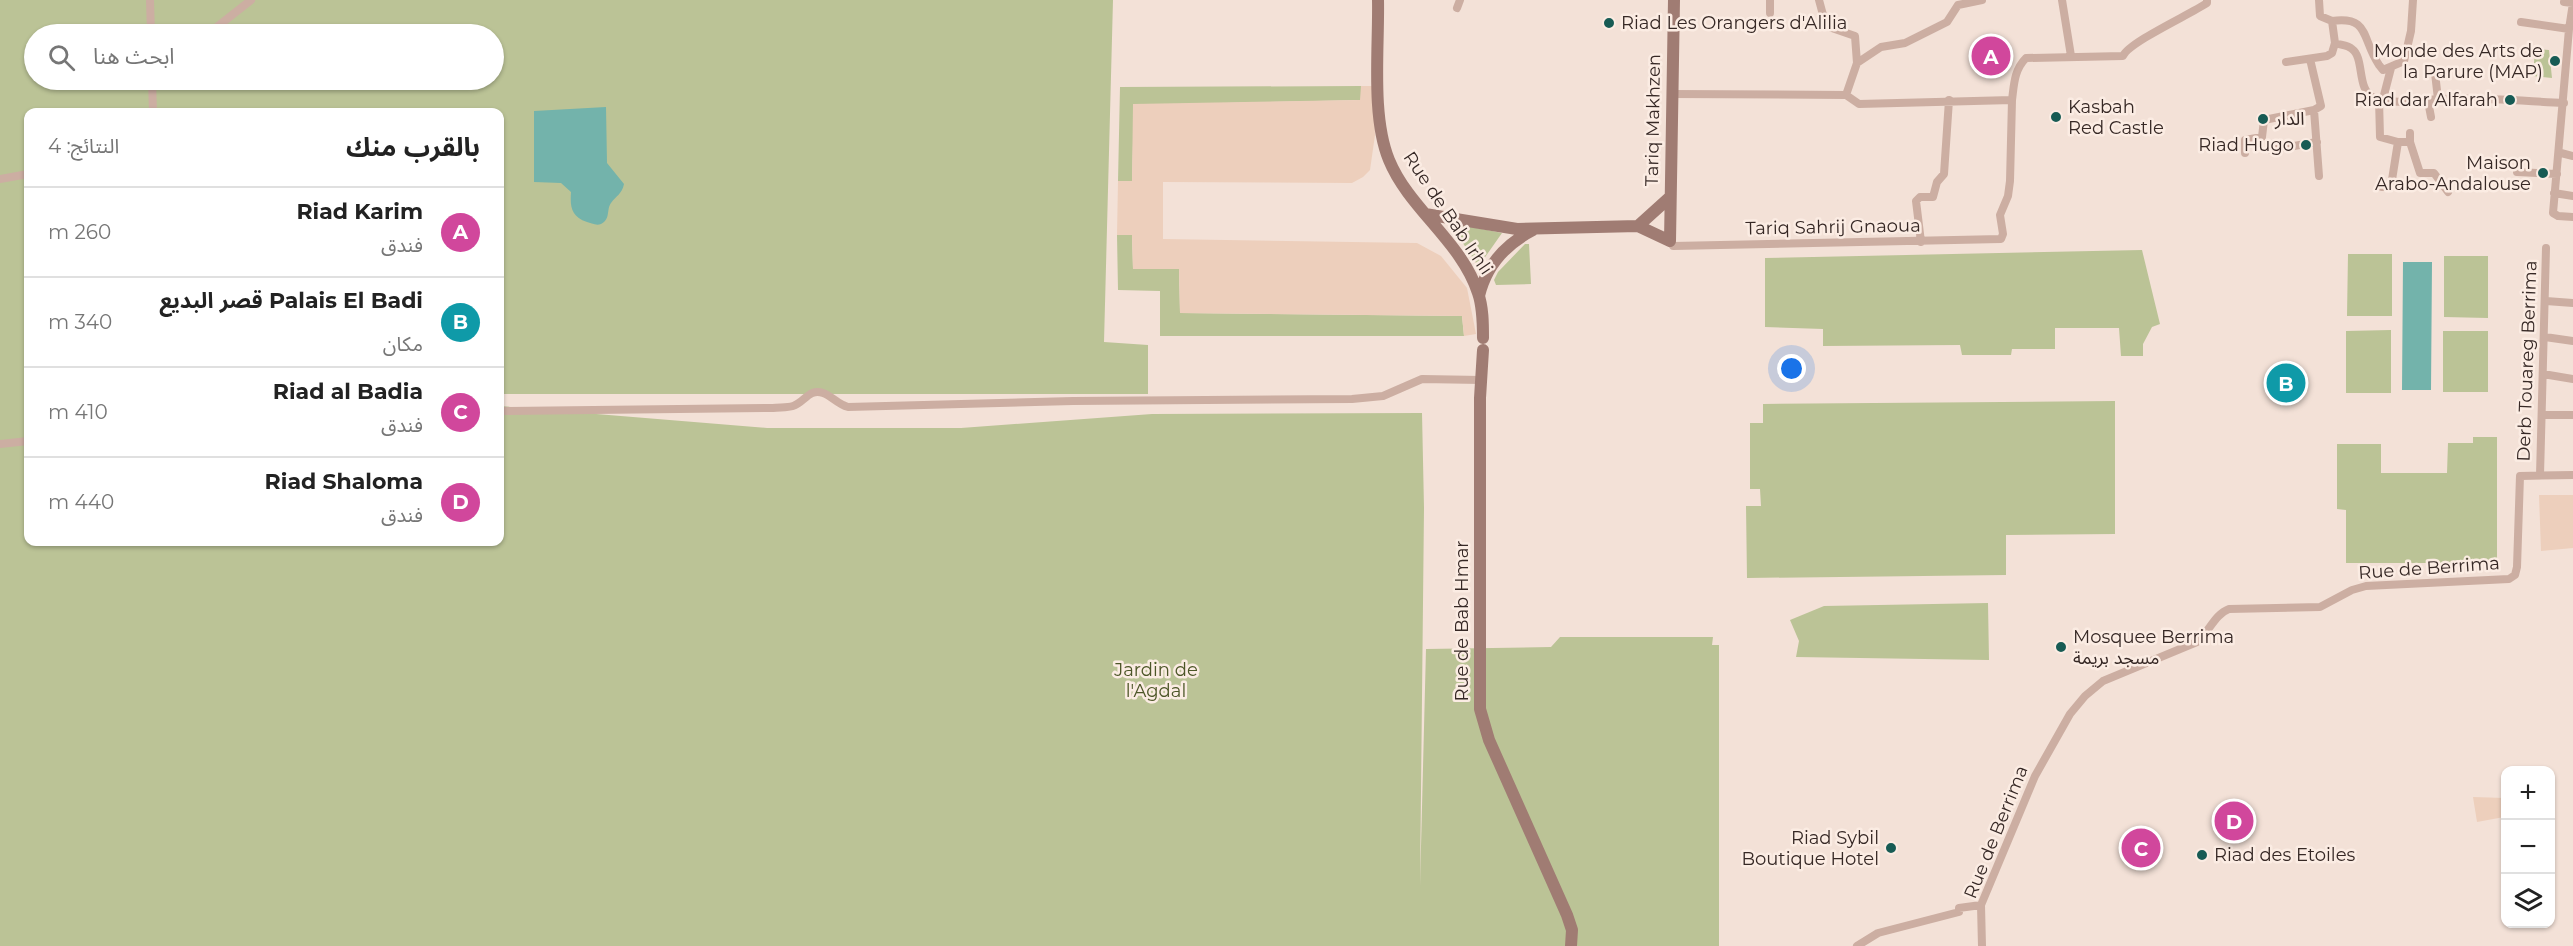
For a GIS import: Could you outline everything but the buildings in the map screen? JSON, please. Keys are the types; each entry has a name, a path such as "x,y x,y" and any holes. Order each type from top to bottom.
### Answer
{"main road":[{"name":"Rue de Bab Irhli","path":"1378,0 1380,109 1383,141 1398,177 1469,274 1479,296 1483,344"},
{"name":"Tariq Makhzen","path":"1670,241 1674,0"},
{"path":"1638,226 1669,198"},
{"path":"1425,214 1533,230 1638,226 1670,241"},
{"path":"1479,296 1482,284 1496,259 1513,241 1533,230"},
{"name":"Rue de Bab Hmar","path":"1483,344 1480,709 1489,740 1567,915 1572,930 1570,946"}],"street":[{"path":"150,0 151,24"},
{"path":"221,24 251,0"},
{"path":"1770,0 1770,13"},
{"path":"1819,0 1822,19 1826,26 1855,36 1857,63 1846,95"},
{"path":"1857,63 1881,48 1905,43 1947,22 1958,5 1982,0"},
{"path":"2062,0 2071,56"},
{"path":"1671,94 1846,95 1860,104 2012,100 2014,79 2020,64 2026,58 2123,56 2130,47 2186,17 2207,3 2207,0"},
{"path":"2319,0 2320,16 2332,21 2350,19 2360,25 2383,70 2404,61 2411,31 2413,0"},
{"path":"2564,2 2573,3 2567,28 2564,103 2554,193 2554,214 2573,217"},
{"path":"2286,62 2332,53 2335,43 2332,21"},
{"path":"2521,22 2567,28"},
{"path":"2335,43 2350,47 2355,52 2359,71 2369,94 2378,99 2399,102 2438,99 2564,103"},
{"path":"2245,153 2245,140 2262,137 2264,120 2314,110 2321,104 2310,59"},
{"path":"2391,68 2378,99 2380,137 2398,142 2410,138 2420,173 2433,173 2448,192"},
{"path":"2435,73 2438,99"},
{"path":"152,90 153,108"},
{"path":"1921,242 1916,201 1920,197 1933,196 1937,182 1944,174 1949,100"},
{"name":"Tariq Sahrij Gnaoua","path":"1670,241 1673,246 2001,239 2003,234 2000,215 2008,196 2010,181 2012,100"},
{"path":"2428,100 2431,117"},
{"path":"2314,110 2319,176"},
{"path":"2271,150 2317,142"},
{"path":"2382,187 2391,186 2398,142"},
{"path":"2560,153 2573,156"},
{"path":"2517,172 2557,174"},
{"path":"0,179 24,175"},
{"path":"2554,193 2573,196"},
{"name":"Derb Touareg Berrima","path":"2540,475 2546,248"},
{"path":"2546,301 2573,303"},
{"path":"2545,337 2573,341"},
{"path":"2543,374 2573,379"},
{"path":"504,411 773,408 795,406 812,392 825,394 837,405 848,407 1073,401 1352,399 1383,396 1422,379 1481,380"},
{"path":"2543,415 2573,415"},
{"path":"0,444 24,441"},
{"path":"2540,475 2573,475"},
{"name":"Rue de Berrima","path":"1982,946 1981,905 2036,776 2070,714 2093,688 2115,675 2197,642 2225,610 2320,607 2352,590 2366,586 2512,578 2517,567 2520,476 2540,475"},
{"path":"1857,946 1878,933 1959,912 1959,908 1981,905"}],"green space":[{"name":"Jardin de l'Agdal","path":"0,0 1113,0 1104,342 1148,345 1148,394 504,394 504,108 24,108 24,546 504,546 504,406 767,428 961,428 1152,414 1422,413 1424,508 1420,886 1426,649 1551,647 1560,637 1713,637 1712,645 1719,645 1719,946 0,946"},
{"path":"2535,49 2549,50 2552,78 2533,76"},
{"path":"1361,86 1361,100 1134,105 1132,181 1118,181 1120,87"},
{"path":"1457,224 1502,233 1481,263 1476,263 1453,228"},
{"path":"1117,235 1132,235 1133,269 1179,269 1180,313 1462,316 1464,336 1160,336 1160,291 1118,290"},
{"path":"1525,244 1529,244 1531,284 1496,285 1494,280 1498,272"},
{"path":"2142,250 2160,324 2152,327 2143,344 2143,356 2121,356 2119,328 2055,328 2055,349 2012,349 2011,355 1962,355 1960,345 1823,346 1823,329 1765,327 1765,258"},
{"path":"2348,254 2392,254 2392,316 2347,316"},
{"path":"2444,256 2488,256 2488,318 2444,317"},
{"path":"2391,330 2391,393 2346,393 2346,331"},
{"path":"2443,331 2488,331 2488,392 2443,392"},
{"path":"2115,401 2115,534 2006,535 2006,575 1747,578 1746,506 1761,506 1760,489 1750,489 1750,423 1763,423 1763,404"},
{"path":"2473,437 2497,437 2497,563 2346,563 2346,510 2337,509 2337,444 2381,444 2381,473 2447,473 2448,443 2473,443"},
{"path":"1988,603 1989,660 1796,657 1799,641 1790,620 1824,606"}],"shaded area":[{"path":"1361,86 1373,86 1375,135 1370,170 1363,177 1352,183 1163,182 1163,239 1417,243 1441,256 1467,288 1476,334 1464,336 1462,316 1180,313 1179,269 1133,269 1132,235 1117,235 1118,181 1132,181 1133,104 1360,100"},
{"path":"2539,495 2573,495 2573,548 2541,551"},
{"path":"2473,797 2501,798 2501,818 2477,822"}],"water":[{"path":"606,107 607,163 624,184 610,206 606,220 597,225 582,220 575,214 571,207 571,192 561,183 534,182 534,111"},
{"path":"2403,262 2432,262 2431,390 2402,390"}],"place":[{"name":"Riad Les Orangers d'Alilia","path":"1609,23"},
{"name":"Riad Karim","path":"1991,56"},
{"name":"Monde des Arts de la Parure (MAP)","path":"2555,61"},
{"name":"Riad dar Alfarah","path":"2510,100"},
{"name":"Kasbah Red Castle","path":"2056,117"},
{"name":"الدار","path":"2263,119"},
{"name":"Riad Hugo","path":"2306,145"},
{"name":"Maison Arabo-Andalouse","path":"2543,173"},
{"name":"Palais El Badi قصر البديع","path":"2286,383"},
{"name":"Mosquee Berrima مسجد بريمة","path":"2061,647"},
{"name":"Riad Shaloma","path":"2234,821"},
{"name":"Riad Sybil Boutique Hotel","path":"1891,848"},
{"name":"Riad al Badia","path":"2141,848"},
{"name":"Riad des Etoiles","path":"2202,855"}]}
